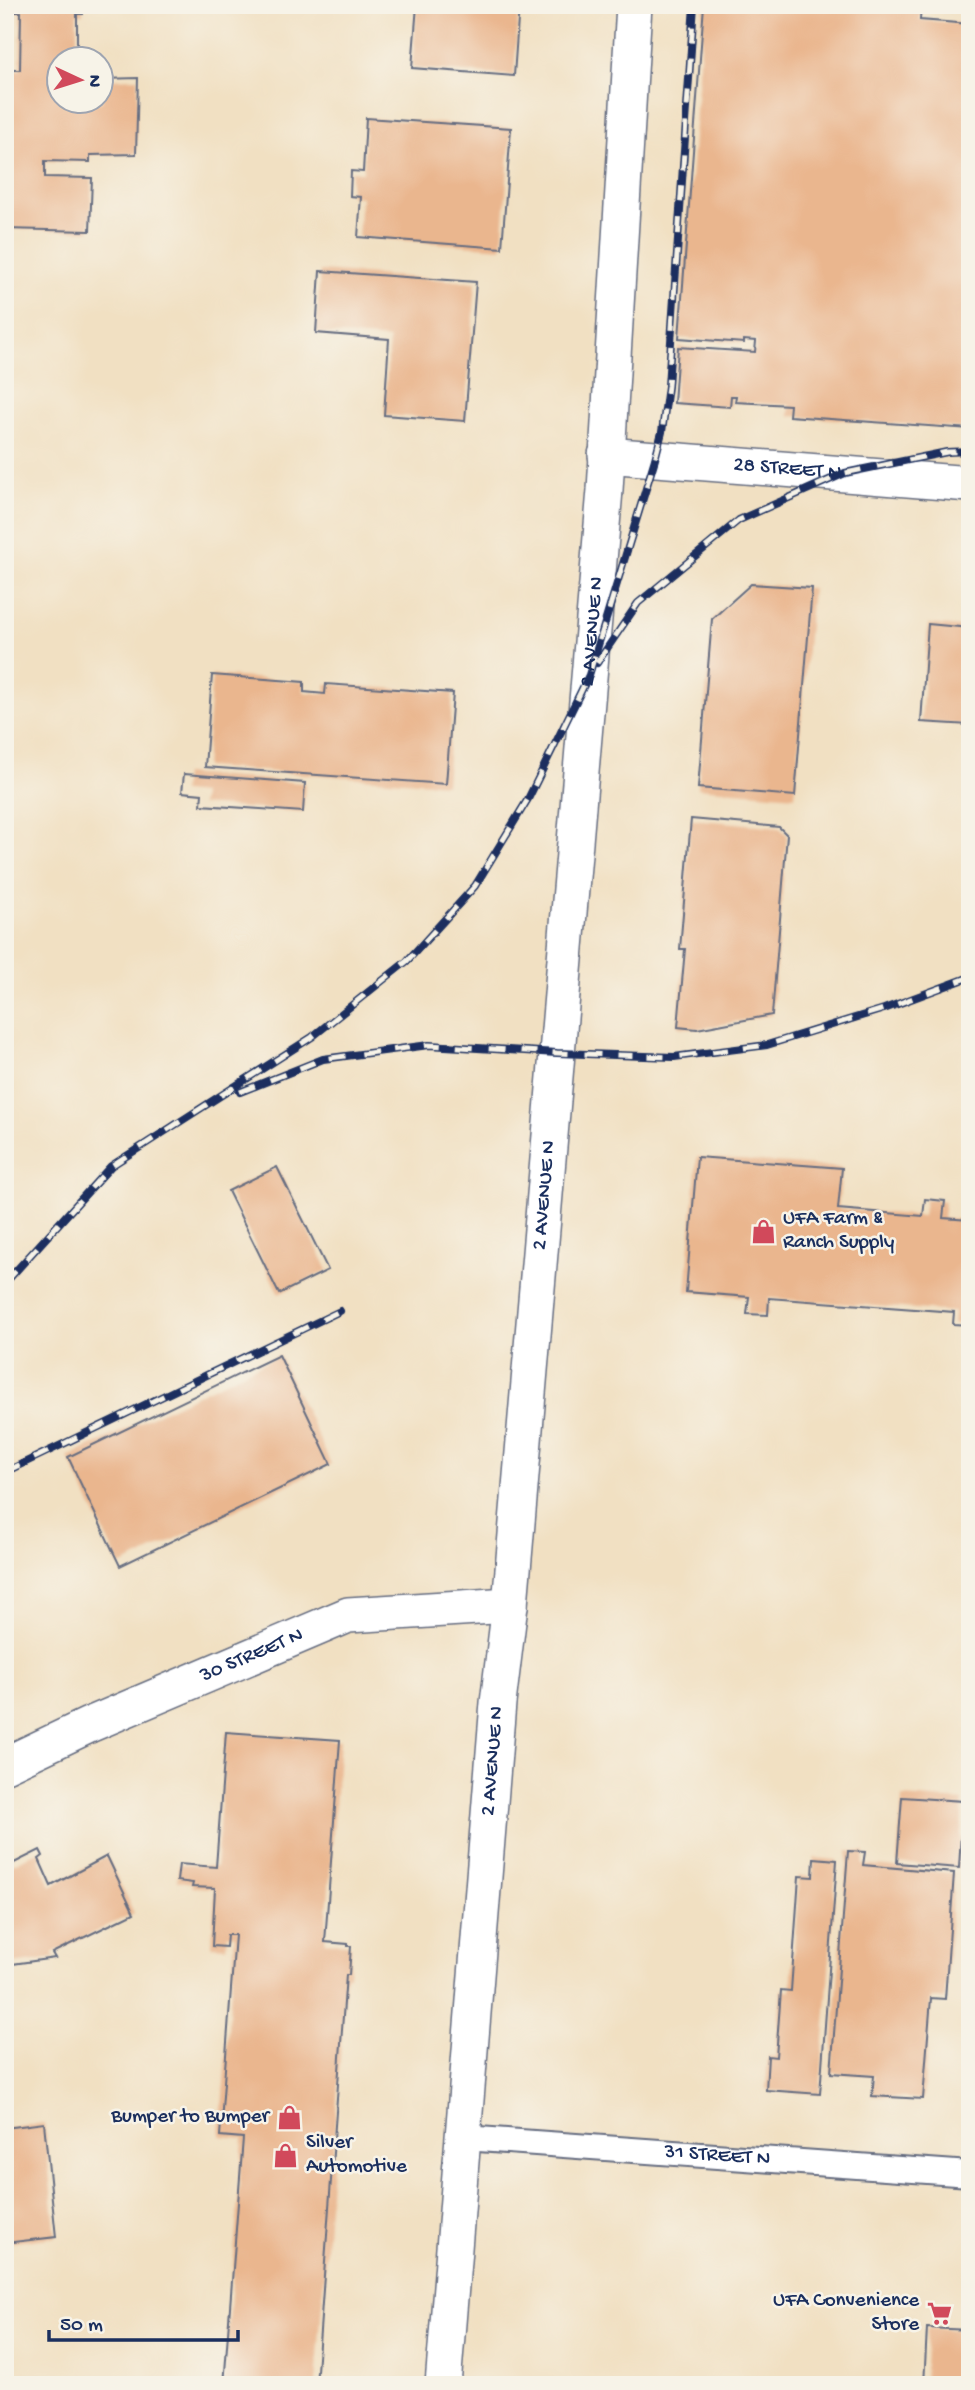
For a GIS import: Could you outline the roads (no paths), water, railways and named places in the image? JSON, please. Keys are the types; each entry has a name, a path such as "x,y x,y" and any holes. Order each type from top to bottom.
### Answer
{"street":[{"name":"2 AVENUE N","path":"443,2385 497,1716 510,1605 606,455 634,5"},
{"name":"28 STREET N","path":"606,455 970,484"},
{"name":"30 STREET N","path":"5,1765 89,1725 348,1615 510,1605"},
{"name":"31 STREET N","path":"464,2138 970,2174"}],"railway":[{"path":"5,1283 111,1166 312,1037 407,961 475,886 528,799 589,675 662,432 668,386 694,5"},
{"path":"597,663 638,603 739,520 845,473 947,452 970,451"},
{"path":"240,1092 323,1059 429,1045 674,1057 767,1045 884,1009 970,977"},
{"path":"5,1472 340,1311"}],"place":[{"name":"UFA Farm & Ranch Supply","path":"763,1231"},
{"name":"Bumper to Bumper","path":"289,2117"},
{"name":"Silver Automotive","path":"286,2155"},
{"name":"UFA Convenience Store","path":"939,2313"}]}
